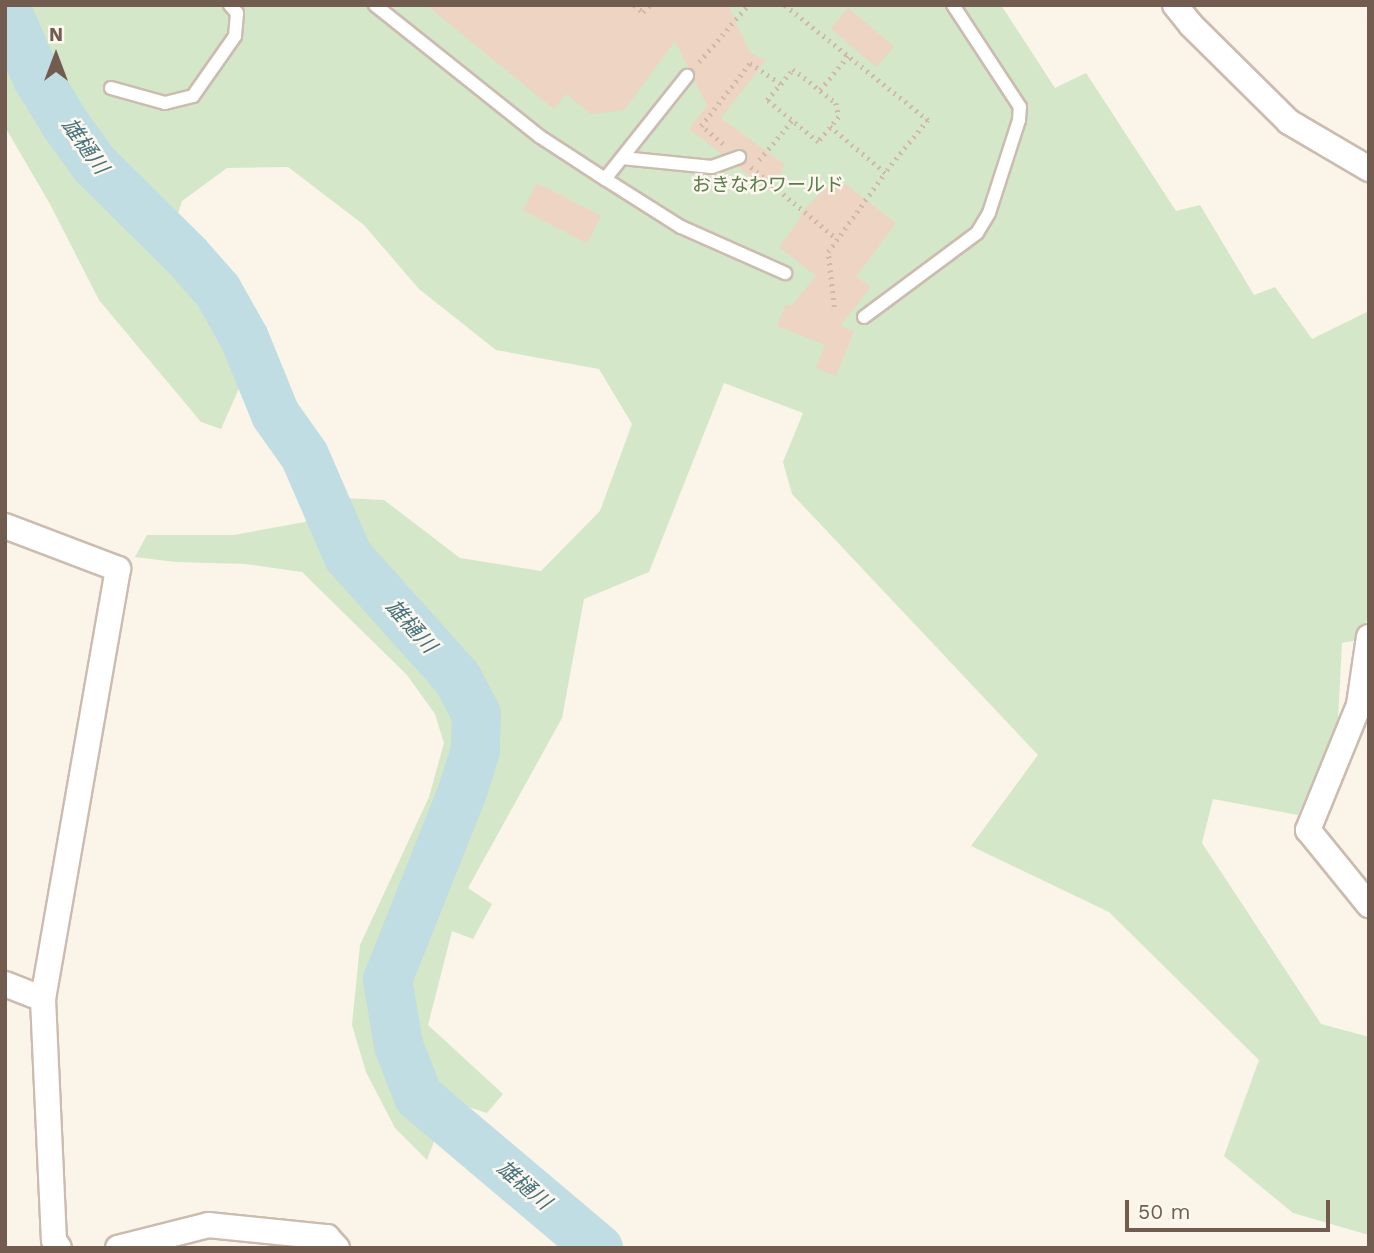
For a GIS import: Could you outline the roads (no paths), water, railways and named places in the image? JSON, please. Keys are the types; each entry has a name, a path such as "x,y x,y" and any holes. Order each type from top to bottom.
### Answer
{"street":[{"path":"1175,5 1191,25 1289,122 1369,169"},
{"path":"5,526 118,569 43,999 54,1240 59,1248"},
{"path":"1369,637 1359,705 1308,830 1369,905"},
{"path":"5,984 43,999"},
{"path":"118,1248 208,1225 327,1237 337,1248"}],"lane":[{"path":"111,88 165,103 193,96 235,36 237,13 230,5"},
{"path":"375,5 539,136 681,227 785,273"},
{"path":"864,317 977,233 989,213 1019,120 1020,107 953,5"},
{"path":"605,179 687,76"},
{"path":"622,158 712,167 739,157"}],"waterway":[{"name":"雄樋川","path":"5,7 36,76 65,124 94,164 186,255 217,290 244,338 275,414 304,455 348,556 457,678 476,714 475,750 462,791 387,979 398,1045 418,1096 598,1248"}],"park label":[{"name":"おきなわワールド","path":"768,185"}]}
